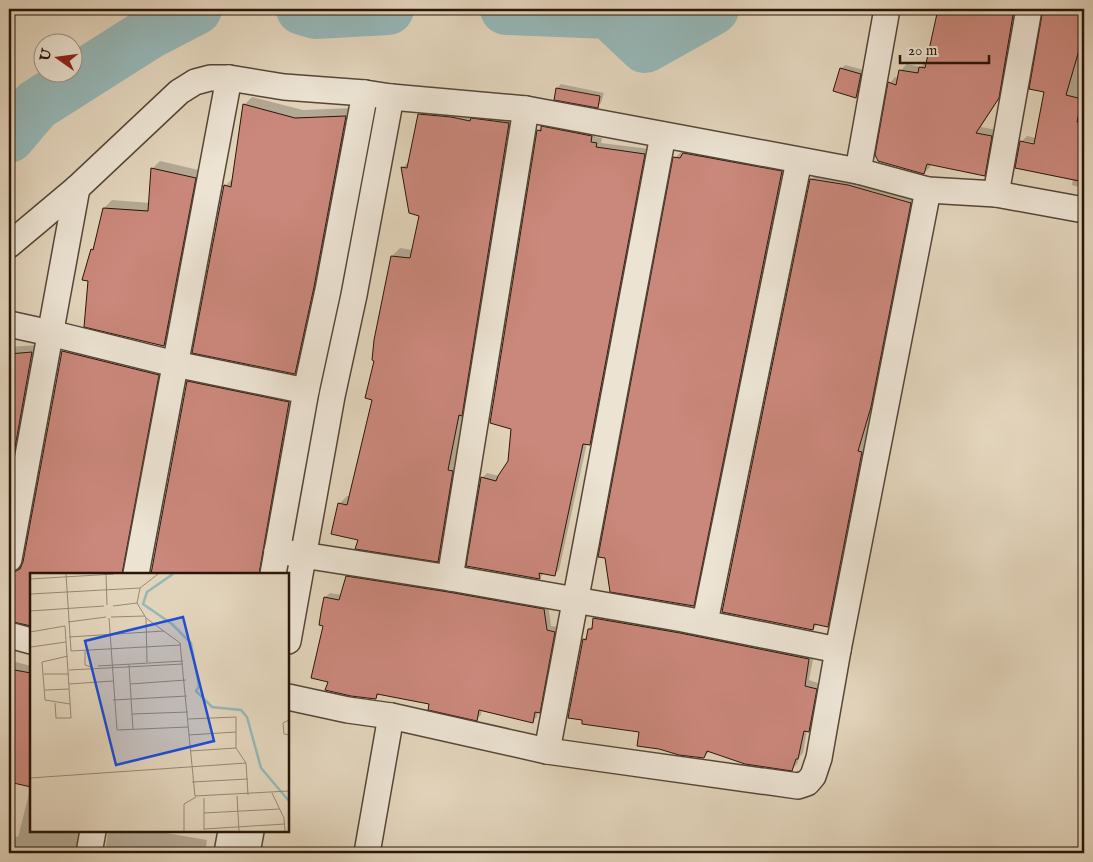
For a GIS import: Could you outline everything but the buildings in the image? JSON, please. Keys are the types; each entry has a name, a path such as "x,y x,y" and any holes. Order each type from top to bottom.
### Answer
{"street":[{"path":"858,171 887,9"},
{"path":"996,194 1029,9"},
{"path":"9,245 77,188 179,92 195,82 210,78 229,78 284,87 365,93 526,110 858,171 928,190 996,194 1084,210"},
{"path":"136,573 229,78"},
{"path":"365,93 328,290 306,391 275,563 304,555 705,622 838,650"},
{"path":"289,636 332,396 354,295 390,97"},
{"path":"450,578 526,110"},
{"path":"547,750 663,136"},
{"path":"705,622 799,161"},
{"path":"9,559 77,188"},
{"path":"289,697 348,710 391,716 547,750 798,786 807,783 813,776 818,758 928,190"},
{"path":"9,324 175,364 306,391"},
{"path":"9,635 30,641"},
{"path":"367,853 391,716"},
{"path":"89,853 93,832"},
{"path":"227,853 230,832"},
{"path":"247,853 251,832"}],"waterway":[{"path":"9,137 36,105 148,34 196,9"},
{"path":"302,9 315,13 388,9"},
{"path":"506,9 609,13 645,47 713,9"}]}
